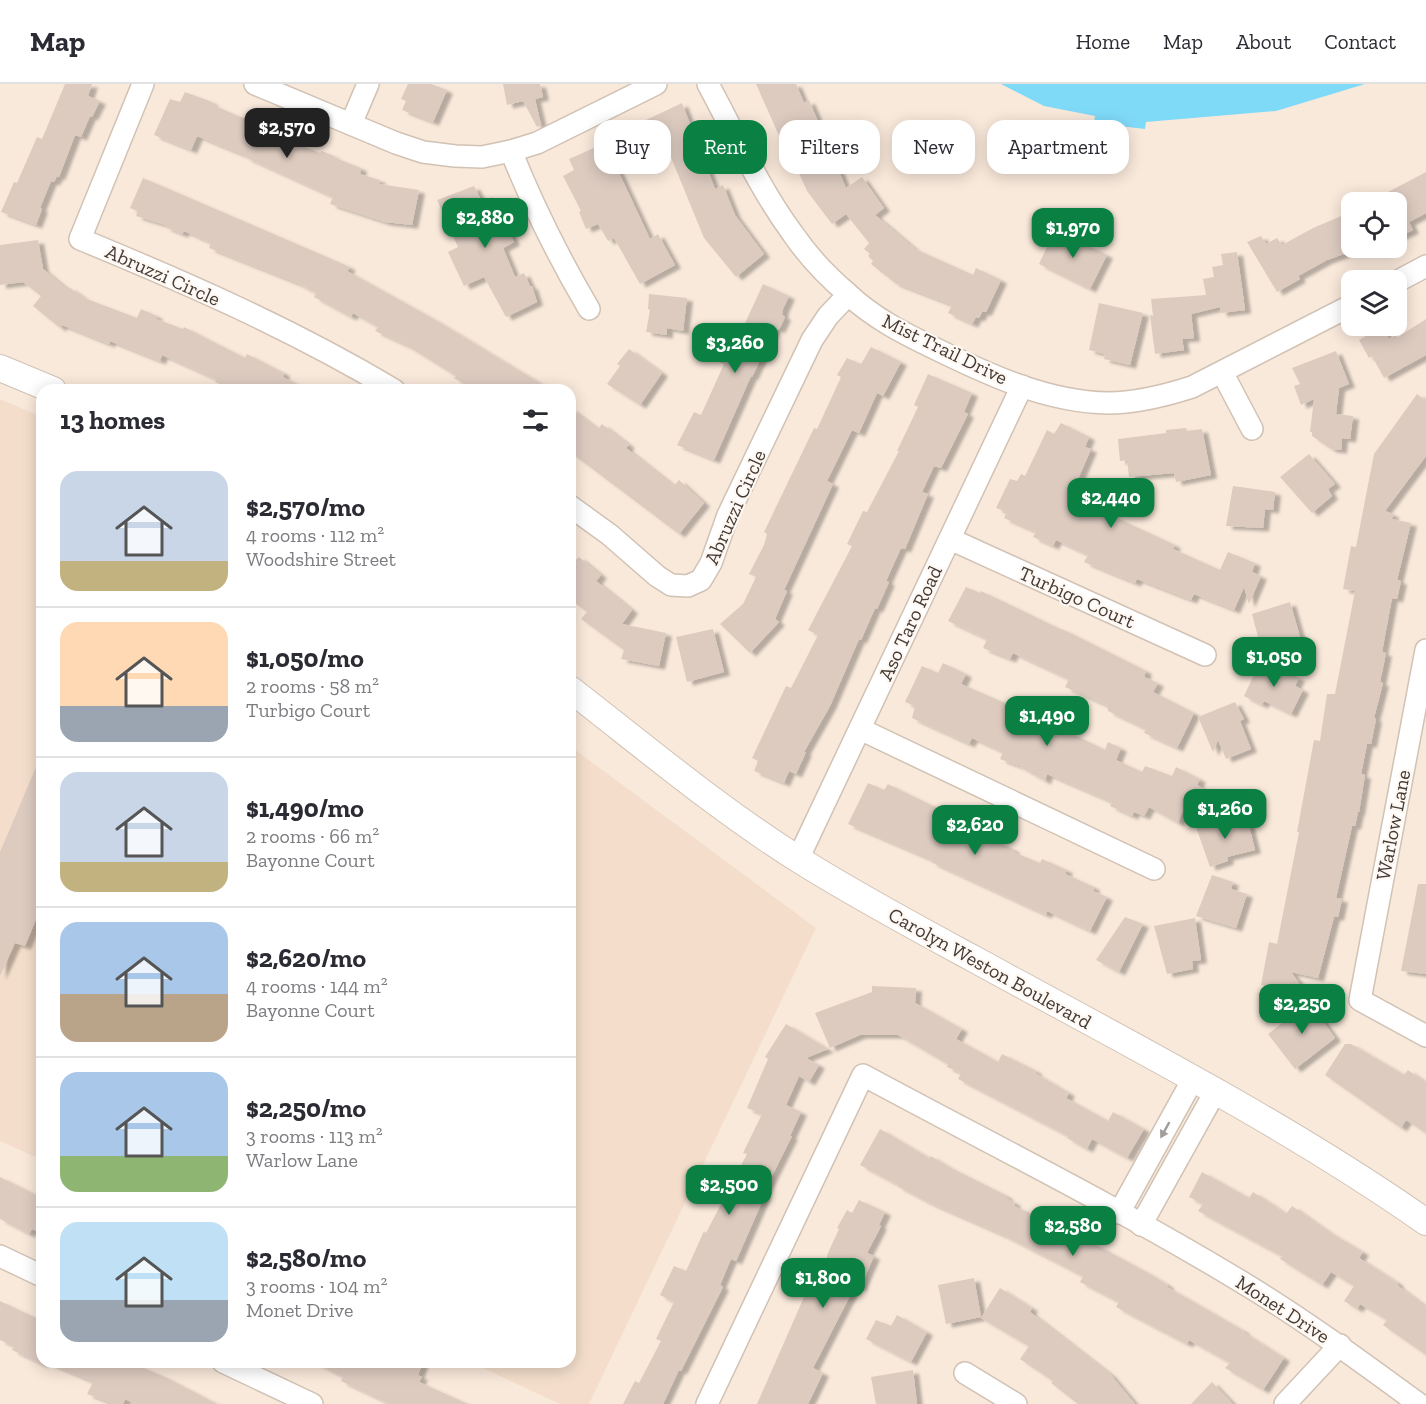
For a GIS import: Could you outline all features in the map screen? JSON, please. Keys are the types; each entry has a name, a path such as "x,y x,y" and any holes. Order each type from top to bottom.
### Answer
{"street":[{"name":"Abruzzi Circle","path":"143,84 80,239 217,297 305,340 383,384"},
{"path":"255,84 370,133 423,152 482,157 537,143 656,84"},
{"path":"351,124 368,84"},
{"name":"Mist Trail Drive","path":"708,84 783,219 820,266 848,295 903,332 984,372 1022,386 1074,399 1107,403 1165,396 1192,387 1341,311"},
{"path":"511,151 533,206 589,309"},
{"path":"1407,276 1426,266"},
{"name":"Abruzzi Circle","path":"576,510 610,535 657,576 672,585 688,586 701,580 711,563 728,515 812,340 828,316 848,295"},
{"path":"0,368 39,384"},
{"path":"1222,372 1252,429"},
{"name":"Aso Taro Road","path":"798,859 1022,386"},
{"name":"Turbigo Court","path":"950,538 1205,655"},
{"name":"Warlow Lane","path":"1426,650 1360,1000 1426,1036"},
{"name":"Carolyn Weston Boulevard","path":"576,694 728,813 798,859 883,910 1193,1079 1334,1161 1426,1222"},
{"path":"860,729 1154,869"},
{"name":"Monet Drive","path":"707,1404 863,1075 1236,1278 1340,1345 1419,1404"},
{"path":"1119,1213 1193,1079"},
{"path":"1141,1225 1215,1092"},
{"path":"0,1256 36,1273"},
{"path":"1285,1404 1340,1345"},
{"path":"236,1368 312,1404"},
{"path":"965,1373 1016,1404"}],"shaded area":[{"path":"0,399 36,414 36,1157 0,1141"},
{"path":"576,750 816,928 589,1404 560,1404 483,1368 576,1368"}],"water":[{"path":"1001,84 1365,84 1276,111 1146,122 1145,129 1129,127 1129,120 1094,120 1095,116 1044,106"}],"building":[{"path":"65,84 92,84 88,96 100,101 92,117 90,116 81,137 75,135 59,177 57,176 54,182 51,181 36,225 1,212 14,182 17,183 37,137 42,139"},
{"path":"408,84 431,84 447,90 433,122 402,110 406,101 401,99"},
{"path":"503,84 540,84 543,97 535,99 541,125 537,127 523,101 507,105"},
{"path":"756,84 796,84 804,103 809,100 817,120 779,120 779,136"},
{"path":"185,92 212,102 211,104 238,116 277,130 276,134 292,139 291,142 320,153 322,151 361,168 360,174 380,180 379,184 419,190 412,225 385,222 330,204 333,197 246,156 197,136 191,150 154,135 170,99 180,102"},
{"path":"682,103 689,120 683,120 683,174 709,174 715,189 723,185 735,215 764,254 736,277 704,238 671,157 671,120 646,120"},
{"path":"594,148 594,174 620,174 650,239 658,234 675,265 640,284 614,238 608,241 598,224 586,229 579,212 581,211 563,176 574,170 569,159"},
{"path":"1426,172 1426,213 1409,222 1413,230 1407,233 1407,192 1388,192"},
{"path":"799,174 840,174 846,188 862,177 884,208 875,215 915,249 973,275 976,268 1001,280 986,312 982,312 979,318 976,317 972,324 948,313 952,305 895,283 871,264 873,261 868,256 870,254 864,249 869,243 846,214 832,224 807,191"},
{"path":"143,178 350,267 347,271 437,321 541,384 464,384 454,378 456,376 406,345 375,331 378,327 353,313 351,317 314,297 316,293 297,283 209,248 211,243 184,231 182,234 165,227 166,225 136,216 138,211 130,208"},
{"path":"474,186 482,202 493,197 514,242 503,248 515,277 524,273 532,286 537,302 506,317 484,277 464,286 448,252 458,247 437,200"},
{"path":"1341,216 1341,255 1298,276 1300,279 1277,292 1247,242 1261,236 1266,244 1277,238 1282,245"},
{"path":"1055,230 1107,255 1090,289 1039,264"},
{"path":"38,240 43,269 68,290 69,287 84,298 137,318 141,309 157,316 156,319 183,329 184,327 245,358 247,354 284,373 283,377 297,384 220,384 215,382 216,379 162,355 160,361 62,325 60,328 33,306 41,296 23,282 0,285 0,245"},
{"path":"1237,252 1245,310 1221,313 1220,307 1191,314 1194,338 1182,339 1184,350 1155,354 1150,315 1153,316 1151,299 1206,295 1203,279 1214,277 1212,267 1223,265 1221,254"},
{"path":"763,284 789,296 783,309 782,315 785,317 779,330 775,328 751,376 714,460 677,445 694,412 701,415 724,364 719,362 736,330 741,332"},
{"path":"649,294 687,298 683,331 667,328 667,335 646,332 650,310 648,309"},
{"path":"1099,303 1143,313 1130,365 1104,359 1105,354 1089,350"},
{"path":"1426,319 1426,355 1384,378 1372,356 1369,358 1359,340 1366,336 1387,336 1389,339 1394,336 1407,336 1407,331"},
{"path":"871,347 901,362 883,396 877,393 859,433 852,430 827,481 833,484 784,590 787,591 775,619 779,622 750,653 720,624 743,604 756,577 749,574 764,545 767,534 764,532 814,428 817,429 841,377 837,375 847,358 861,364"},
{"path":"629,349 662,373 640,405 607,384 620,366 617,364"},
{"path":"1336,351 1349,384 1339,388 1336,414 1353,416 1350,439 1342,438 1341,450 1331,449 1312,436 1310,432 1314,399 1301,405 1294,386 1300,384 1292,368"},
{"path":"928,374 972,393 964,412 968,414 941,468 934,466 922,492 928,494 905,549 901,548 886,581 889,582 877,609 875,608 861,640 859,639 830,706 804,752 806,752 796,774 789,771 784,783 754,771 758,761 752,758 786,686 791,688 818,635 808,630 852,546 847,544 863,511 867,512 899,451 897,451 918,407 914,405"},
{"path":"1417,394 1426,401 1426,456 1385,511 1393,514 1392,519 1411,523 1397,580 1401,581 1397,599 1392,598 1382,652 1386,653 1380,682 1383,683 1374,718 1376,719 1371,744 1367,744 1361,774 1365,775 1359,812 1355,826 1352,826 1336,898 1342,899 1338,917 1334,917 1318,978 1291,972 1307,994 1261,985 1269,942 1277,944 1314,740 1320,741 1327,694 1335,694 1355,591 1343,589 1351,546 1356,547 1374,454"},
{"path":"576,412 598,429 602,424 629,445 626,448 674,486 679,480 704,503 679,534 576,457"},
{"path":"1061,423 1089,437 1085,447 1091,449 1075,486 1087,492 1082,502 1175,545 1173,549 1220,570 1228,552 1255,563 1252,572 1261,576 1249,604 1244,587 1234,610 1194,594 1191,600 1137,579 1135,583 1084,562 1088,555 1056,540 1053,546 1033,537 1036,532 1004,518 1007,512 996,508 1010,479 1017,481 1021,474 1025,476 1047,430 1054,434"},
{"path":"1186,428 1187,431 1202,429 1211,475 1176,482 1174,473 1129,477 1127,460 1120,461 1118,439"},
{"path":"1309,454 1335,484 1328,489 1332,496 1312,513 1280,477"},
{"path":"1233,486 1275,492 1273,510 1265,509 1263,528 1226,526"},
{"path":"579,557 601,575 596,581 632,610 622,624 666,633 659,666 621,659 624,650 581,619 587,612 576,604 576,560"},
{"path":"966,587 980,593 981,591 1146,671 1144,677 1158,683 1153,692 1194,713 1177,748 1144,733 1146,729 1108,711 1108,706 1065,687 1069,679 1013,653 1010,659 983,648 987,639 948,621"},
{"path":"1290,602 1300,637 1277,643 1280,651 1263,656 1252,614"},
{"path":"713,629 724,672 687,682 676,637"},
{"path":"1261,660 1299,678 1295,686 1303,690 1291,714 1264,701 1262,705 1244,696"},
{"path":"943,663 966,674 961,684 1105,750 1108,742 1121,748 1116,760 1142,772 1145,766 1172,776 1176,767 1200,779 1197,785 1206,790 1193,817 1187,800 1178,823 1149,807 1144,816 1134,812 1132,816 1110,806 1112,802 1047,774 1045,781 1019,766 1000,759 1003,752 972,738 969,744 912,718 915,706 905,702 922,666 938,673"},
{"path":"1235,702 1244,719 1240,721 1251,749 1226,759 1218,740 1213,752 1198,717"},
{"path":"36,767 36,919 25,946 15,943 0,976 0,852"},
{"path":"868,783 884,790 888,784 937,808 935,814 965,828 968,822 987,831 985,835 1014,850 1013,852 1040,863 1042,859 1067,870 1065,874 1094,887 1093,891 1107,897 1090,931 1047,911 1046,915 931,862 932,860 848,824"},
{"path":"1239,815 1241,824 1248,822 1255,850 1227,857 1228,861 1210,867 1196,827"},
{"path":"1212,875 1233,882 1231,889 1247,894 1236,928 1196,916"},
{"path":"1418,884 1426,884 1426,974 1401,971"},
{"path":"1125,917 1143,924 1119,972 1096,960"},
{"path":"1195,918 1201,960 1192,961 1193,969 1167,974 1154,926"},
{"path":"872,986 916,988 915,1003 962,1029 956,1039 998,1062 1002,1054 1036,1071 1035,1073 1069,1093 1066,1098 1108,1121 1113,1112 1144,1129 1127,1158 1092,1139 1087,1149 1067,1138 1068,1136 958,1079 961,1073 947,1067 948,1064 898,1035 860,1035 830,1048 815,1013 872,992"},
{"path":"1312,1000 1324,1015 1320,1017 1335,1038 1295,1069 1268,1034"},
{"path":"786,1024 828,1049 806,1058 819,1065 809,1082 799,1076 786,1105 801,1112 790,1136 792,1136 763,1194 765,1195 736,1261 731,1259 720,1285 723,1287 663,1404 623,1404 635,1381 639,1383 661,1341 656,1339 674,1302 660,1295 674,1266 686,1271 704,1231 706,1233 747,1154 743,1153 762,1114 747,1108 768,1059 765,1057"},
{"path":"1345,1044 1351,1044 1404,1075 1408,1070 1426,1083 1426,1133 1406,1120 1401,1128 1325,1075"},
{"path":"880,1129 929,1158 931,1156 1007,1196 1006,1198 1015,1203 1014,1206 1039,1217 1040,1215 1148,1273 1168,1285 1167,1287 1244,1331 1284,1358 1263,1390 1225,1368 1230,1363 1189,1340 1187,1344 1116,1307 1119,1302 1080,1282 1083,1276 1003,1235 897,1186 860,1165"},
{"path":"1202,1172 1249,1198 1253,1192 1286,1214 1292,1206 1363,1252 1359,1258 1398,1283 1397,1285 1426,1307 1426,1355 1383,1325 1387,1320 1360,1304 1357,1309 1344,1301 1354,1286 1331,1272 1322,1285 1280,1259 1282,1256 1198,1211 1203,1204 1189,1197"},
{"path":"0,1177 36,1195 36,1231 32,1229 29,1234 0,1219"},
{"path":"859,1200 885,1212 879,1225 881,1226 867,1253 874,1256 860,1288 855,1286 813,1368 823,1373 808,1404 757,1404 808,1288 813,1291 828,1262 826,1261 828,1253 839,1229 837,1228 847,1210 852,1213"},
{"path":"974,1278 981,1317 946,1324 938,1285"},
{"path":"1000,1288 1032,1308 1030,1312 1110,1374 1135,1404 1078,1404 1051,1383 1053,1381 1020,1359 1029,1346 981,1318"},
{"path":"0,1301 36,1318 36,1361 12,1350 14,1346 0,1340"},
{"path":"897,1315 927,1332 911,1362 866,1339 876,1320 891,1326"},
{"path":"60,1368 144,1368 217,1404 135,1404 125,1399 123,1404 114,1404 87,1394 93,1382"},
{"path":"326,1368 421,1368 418,1375 422,1377 419,1382 468,1404 390,1404 341,1381 343,1377"},
{"path":"913,1370 917,1404 876,1404 871,1377"},
{"path":"1212,1382 1233,1404 1191,1404"}]}
